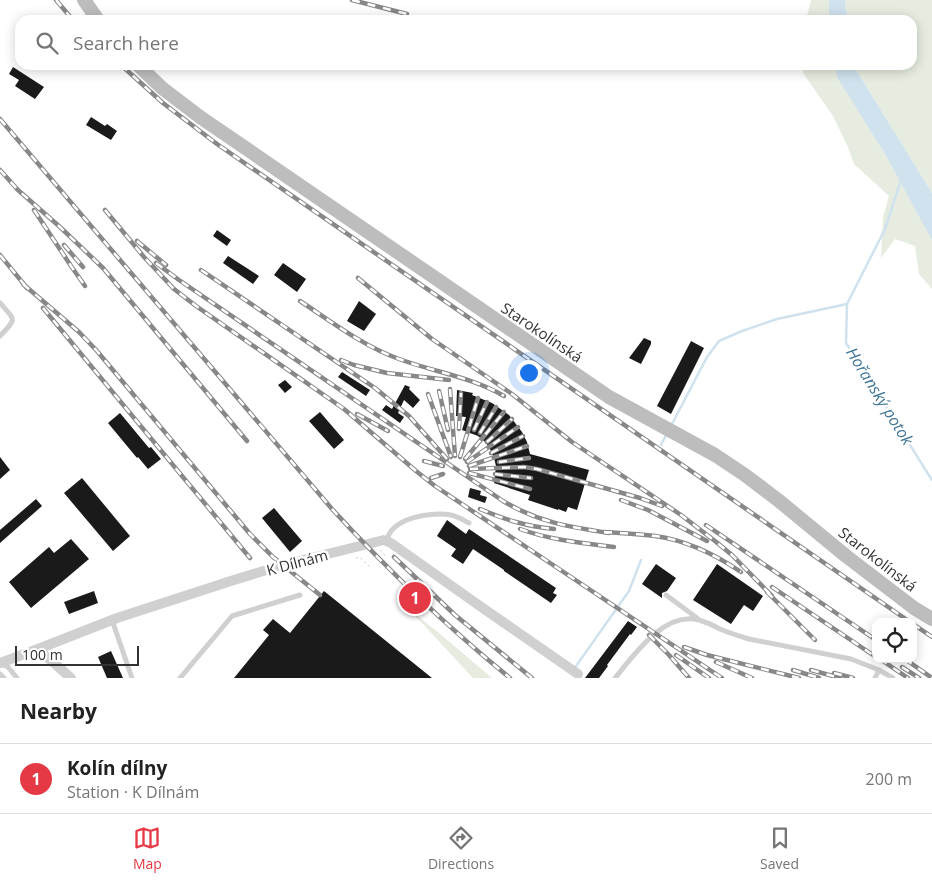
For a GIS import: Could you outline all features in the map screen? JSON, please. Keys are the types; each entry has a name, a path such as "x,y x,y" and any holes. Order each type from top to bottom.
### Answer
{"street":[{"path":"84,0 94,15"},
{"name":"Starokolínská","path":"143,70 162,88 208,122 609,397 715,455 745,475 854,562 914,608 932,619"},
{"path":"386,540 581,676"},
{"name":"K Dílnám","path":"0,664 112,620 283,565 386,540"},
{"path":"38,650 71,678"}],"lane":[{"path":"0,303 13,320 12,324 0,336"},
{"path":"386,540 389,532 399,523 427,515 451,515 469,523"},
{"path":"180,678 232,616 300,595"},
{"path":"666,595 699,620 734,635 852,659 893,678"},
{"path":"112,620 132,678"},
{"path":"615,678 640,648 663,628 680,620 699,620"},
{"path":"0,664 8,667 17,678"},
{"path":"875,678 879,670"},
{"path":"0,674 4,678"}],"path":[{"path":"349,549 371,568"}],"shaded area":[{"path":"811,0 829,0 829,15 807,15"},
{"path":"845,0 932,0 932,193 856,70 917,70 917,15 846,15"},
{"path":"803,70 836,70 838,77 885,154 930,234 932,240 932,289 919,274 915,246 895,239 881,258 883,217 889,196 854,164 833,116 803,73"},
{"path":"410,610 440,634 492,678 473,678"}],"water":[{"path":"829,0 845,0 846,15 829,15"},
{"path":"836,70 856,70 932,193 932,240 885,154 837,77"}],"building":[{"path":"13,67 44,87 35,99 15,86 19,80 9,74"},
{"path":"91,117 117,131 111,140 86,125"},
{"path":"217,230 231,240 227,246 213,236"},
{"path":"228,256 259,276 253,284 223,263"},
{"path":"283,263 306,279 297,292 274,275"},
{"path":"359,301 376,314 364,331 347,321"},
{"path":"644,338 651,341 651,344 641,364 629,358"},
{"path":"691,341 704,348 671,414 657,406"},
{"path":"342,372 370,390 366,396 338,377"},
{"path":"285,380 292,387 285,393 278,385"},
{"path":"405,385 410,387 409,389 420,400 413,408 404,400 398,413 404,417 400,423 382,410 386,405 392,409"},
{"path":"457,390 473,393 472,395 492,403 509,415 522,432 530,454 589,470 577,510 568,507 566,512 558,510 528,500 530,495 494,483 496,466 489,447 478,436 462,430 466,417 456,416"},
{"path":"320,412 344,440 334,449 309,421"},
{"path":"120,413 149,448 151,447 161,459 148,469 108,423"},
{"path":"0,457 10,470 0,479"},
{"path":"82,478 130,536 113,551 64,493"},
{"path":"470,488 481,491 480,495 487,497 485,503 468,497"},
{"path":"36,499 42,506 0,543 0,530"},
{"path":"274,508 302,541 290,552 262,518"},
{"path":"447,520 466,534 469,529 556,588 553,593 557,595 551,603 473,549 463,564 451,556 456,549 437,536"},
{"path":"71,539 89,559 31,608 9,582 49,547 54,553"},
{"path":"656,564 676,578 667,591 662,593 662,598 642,584"},
{"path":"717,564 763,596 753,611 744,605 731,624 693,600"},
{"path":"94,591 98,603 69,614 64,602"},
{"path":"324,591 432,678 234,678 269,635 263,630 273,619 290,633"},
{"path":"628,621 637,627 599,678 585,678"},
{"path":"111,651 123,678 107,678 98,657"}],"waterway":[{"name":"Hořanský potok","path":"901,180 885,229 847,304 846,343 932,480"},
{"path":"671,426 707,357 719,341 777,319 847,304"},
{"path":"661,445 667,433"},
{"path":"574,669 629,591 641,560"}],"railway":[{"path":"56,0 69,15"},
{"path":"352,0 407,14"},
{"path":"127,70 163,103 217,144 904,618"},
{"path":"0,119 332,509 418,597 510,678"},
{"path":"0,170 18,190 103,268 247,441"},
{"path":"34,210 85,286"},
{"path":"105,210 144,257 174,289 196,306 344,409 435,486 722,678"},
{"path":"137,241 166,265"},
{"path":"64,245 83,267"},
{"path":"0,255 27,288"},
{"path":"156,263 503,501 529,514 554,523 609,533"},
{"path":"201,270 375,388 409,416 447,459"},
{"path":"358,278 432,339 512,394 572,442 681,515 715,541 732,555 772,596"},
{"path":"23,284 79,332 97,351 250,534 273,557 320,595"},
{"path":"300,301 348,333 386,354 412,364 479,384 504,396"},
{"path":"43,308 250,558"},
{"path":"341,360 387,373 449,380"},
{"path":"450,389 455,456"},
{"path":"439,391 448,430"},
{"path":"459,429 461,393"},
{"path":"428,394 451,457"},
{"path":"460,457 478,398"},
{"path":"474,430 487,402"},
{"path":"480,433 496,407"},
{"path":"465,459 504,412"},
{"path":"357,414 388,431"},
{"path":"487,442 512,419"},
{"path":"467,462 518,427"},
{"path":"491,453 523,436"},
{"path":"469,466 527,446"},
{"path":"499,462 529,458"},
{"path":"424,461 443,466"},
{"path":"470,469 524,467 537,469 662,506"},
{"path":"469,473 530,489"},
{"path":"431,478 443,474"},
{"path":"495,474 531,478"},
{"path":"621,500 648,510 707,541"},
{"path":"480,509 516,522 554,529"},
{"path":"706,525 872,637"},
{"path":"520,529 554,538 614,547"},
{"path":"604,532 655,536 678,541 711,554 741,572"},
{"path":"394,557 455,615 532,678"},
{"path":"772,587 872,654"},
{"path":"767,592 815,640"},
{"path":"917,627 932,637"},
{"path":"649,635 689,678"},
{"path":"684,647 707,655 799,678"},
{"path":"676,655 709,678"},
{"path":"716,662 752,678"},
{"path":"886,663 908,678"},
{"path":"911,663 932,678"},
{"path":"902,667 919,678"},
{"path":"793,670 819,678"},
{"path":"811,670 840,678"},
{"path":"834,673 853,678"}],"place":[{"name":"Kolín dílny","path":"415,598"}]}
